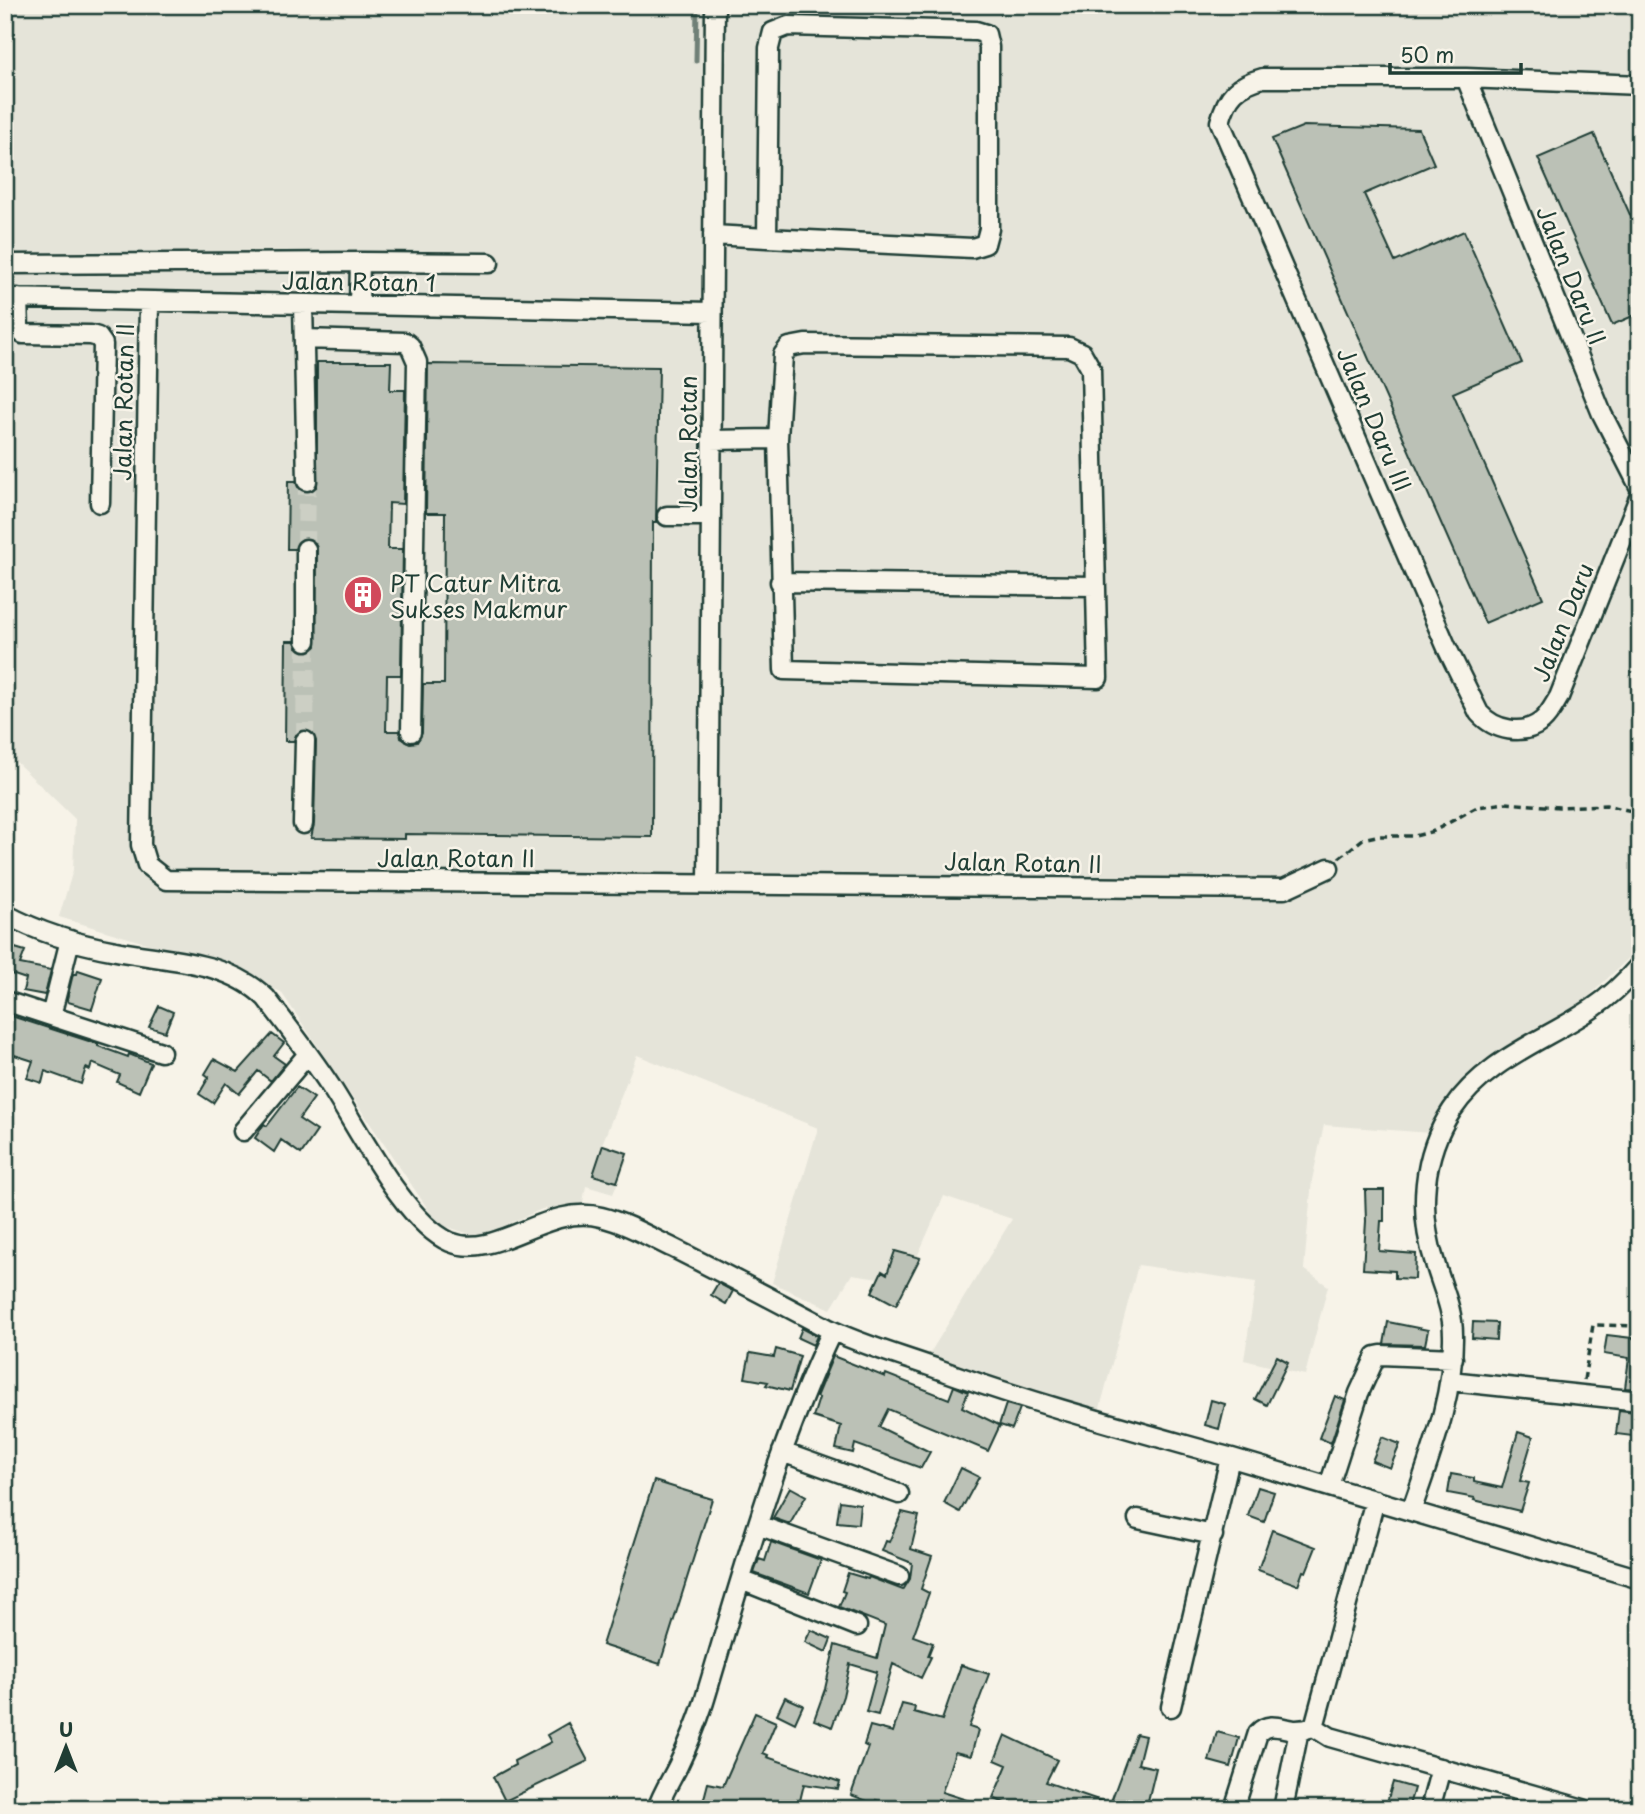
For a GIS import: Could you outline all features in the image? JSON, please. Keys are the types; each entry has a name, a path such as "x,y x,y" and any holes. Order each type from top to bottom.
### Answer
{"street":[{"name":"Jalan Rotan","path":"708,883 715,5"},
{"path":"713,235 767,238 972,248 985,244 989,229 989,47 986,34 976,31 788,26 773,32 769,48 767,238"},
{"name":"Jalan Daru III","path":"1466,78 1263,78 1247,82 1231,94 1220,122 1447,648 1479,713 1497,727"},
{"path":"1466,78 1640,85"},
{"name":"Jalan Daru II","path":"1466,78 1602,414 1640,488"},
{"path":"359,305 360,262"},
{"path":"5,264 489,263"},
{"path":"12,298 19,330 23,334 91,335 98,337 103,344 100,503"},
{"name":"Jalan Rotan 1","path":"12,298 712,312"},
{"name":"Jalan Rotan II","path":"149,301 141,845 148,865 166,880 1284,889 1329,867"},
{"path":"303,304 307,481"},
{"path":"304,339 405,342 410,346 417,362 411,732"},
{"path":"789,346 1069,347 1082,354 1091,369 1098,678 784,670 780,582 778,439 783,355 789,346"},
{"path":"711,440 778,439"},
{"name":"Jalan Daru","path":"1497,727 1531,727 1542,720 1559,697 1640,495"},
{"path":"667,516 710,516"},
{"path":"306,549 306,641"},
{"path":"780,582 1095,586"},
{"path":"303,824 305,741"},
{"path":"5,914 45,933 70,940 114,951 217,968 239,976 266,998 308,1054 373,1157 408,1205 449,1242 480,1246 565,1216 600,1216 625,1225 747,1284 832,1331 1063,1412 1412,1510 1640,1579"},
{"path":"51,1016 70,940"},
{"path":"1412,1510 1433,1449 1450,1381 1452,1358 1452,1317 1427,1237 1424,1210 1430,1159 1440,1132 1452,1109 1470,1088 1496,1066 1592,1009 1610,996 1640,965"},
{"path":"5,1001 160,1052"},
{"path":"243,1131 308,1054"},
{"path":"657,1809 703,1704 782,1452 807,1383 832,1331"},
{"path":"1329,1486 1359,1393 1376,1356 1452,1358"},
{"path":"1450,1381 1640,1401"},
{"path":"782,1452 899,1494"},
{"path":"1171,1707 1230,1458"},
{"path":"1283,1809 1375,1500"},
{"path":"1138,1519 1213,1535"},
{"path":"758,1525 899,1576"},
{"path":"741,1580 857,1626"},
{"path":"1234,1809 1258,1733 1263,1727 1272,1726 1306,1729 1583,1809"},
{"path":"1430,1809 1441,1768"}],"path":[{"path":"1329,867 1346,850 1363,839 1376,836 1415,836 1434,831 1477,807 1505,803 1559,807 1606,805 1640,813"},
{"path":"1583,1394 1593,1325 1640,1326"}],"shaded area":[{"path":"5,5 1640,5 1640,945 1584,1001 1473,1071 1431,1133 1324,1125 1312,1180 1304,1269 1328,1286 1305,1375 1244,1360 1256,1282 1138,1265 1099,1412 927,1358 1012,1219 944,1196 906,1282 852,1274 831,1309 772,1283 818,1128 637,1055 599,1152 627,1160 613,1194 586,1186 582,1207 542,1209 479,1237 438,1224 281,992 225,967 59,917 73,870 75,819 5,748 5,660 10,652 5,647"}],"building":[{"path":"1304,126 1419,129 1434,164 1364,194 1395,262 1464,231 1522,363 1453,393 1543,598 1485,623 1272,139"},
{"path":"1594,134 1640,237 1640,313 1612,325 1538,158"},
{"path":"317,362 391,362 390,390 405,390 403,504 389,503 388,549 403,549 401,675 387,675 386,731 400,731 401,738 410,743 417,742 422,733 423,684 444,684 445,513 426,513 428,364 659,367 656,522 653,522 652,837 405,834 405,839 311,838 314,824 316,741 311,732 305,730 296,735 294,741 285,741 286,641 295,641 297,647 305,652 316,646 317,549 315,543 307,538 300,540 295,549 287,549 288,481 296,481 298,487 307,492 317,486"},
{"path":"5,945 25,951 20,964 51,970 45,995 23,991 26,979 5,972"},
{"path":"78,970 102,978 92,1009 68,1002 73,974 77,974"},
{"path":"159,1006 173,1012 165,1032 149,1027"},
{"path":"5,1014 151,1063 139,1092 117,1082 120,1075 92,1063 90,1070 86,1068 81,1084 45,1071 42,1083 27,1078 33,1061 5,1052"},
{"path":"272,1034 284,1043 274,1056 285,1064 271,1081 258,1071 239,1094 226,1083 213,1103 199,1094 209,1077 205,1074 214,1059 238,1072"},
{"path":"297,1087 314,1098 299,1119 317,1131 301,1154 281,1140 274,1152 255,1138"},
{"path":"603,1145 627,1153 617,1182 593,1175"},
{"path":"1365,1190 1384,1190 1384,1221 1381,1221 1379,1251 1416,1254 1415,1279 1395,1278 1395,1271 1363,1269"},
{"path":"895,1251 920,1258 896,1305 872,1292 882,1271 887,1274"},
{"path":"718,1283 733,1291 726,1304 711,1295"},
{"path":"1388,1322 1428,1330 1425,1345 1384,1344"},
{"path":"1473,1322 1497,1323 1496,1340 1472,1338"},
{"path":"802,1328 817,1336 813,1345 798,1338"},
{"path":"1607,1335 1640,1339 1638,1389 1625,1388 1629,1358 1604,1354"},
{"path":"776,1349 800,1356 790,1391 766,1385 768,1382 745,1378 750,1353 774,1357"},
{"path":"833,1356 949,1399 954,1386 968,1392 962,1407 999,1425 1006,1404 1020,1408 1012,1429 1000,1425 988,1451 888,1409 879,1427 930,1452 921,1468 855,1444 853,1453 836,1449 841,1426 813,1417 819,1398 816,1397"},
{"path":"1277,1356 1288,1362 1267,1405 1255,1399"},
{"path":"1335,1396 1345,1400 1331,1443 1319,1438"},
{"path":"1211,1400 1225,1404 1219,1429 1205,1425"},
{"path":"1619,1410 1635,1412 1632,1436 1616,1434"},
{"path":"1518,1432 1533,1437 1520,1481 1529,1483 1520,1511 1448,1493 1451,1474 1474,1478 1474,1482 1502,1488"},
{"path":"1382,1437 1400,1444 1390,1468 1372,1461"},
{"path":"961,1468 979,1477 960,1512 944,1503"},
{"path":"654,1481 712,1499 660,1664 602,1645"},
{"path":"790,1487 806,1496 790,1524 773,1518"},
{"path":"1258,1487 1274,1492 1264,1522 1248,1516"},
{"path":"840,1501 860,1504 858,1524 837,1522"},
{"path":"902,1512 919,1516 911,1549 932,1556 921,1589 929,1593 913,1636 933,1643 928,1656 931,1657 921,1678 893,1664 878,1715 866,1712 877,1672 850,1664 832,1727 814,1720 825,1689 835,1645 877,1658 885,1625 839,1607 845,1592 842,1591 848,1573 868,1579 869,1577 903,1590 910,1579 912,1563 882,1551 886,1541 889,1542"},
{"path":"1272,1530 1316,1547 1298,1585 1258,1570"},
{"path":"771,1542 821,1560 809,1593 754,1573 759,1559 765,1561"},
{"path":"811,1630 831,1639 826,1652 805,1642"},
{"path":"961,1665 989,1674 969,1727 978,1730 971,1756 955,1752 942,1792 985,1806 984,1809 908,1809 876,1800 875,1804 851,1795 868,1747 864,1745 870,1726 893,1732 902,1704 915,1707 914,1712 942,1720"},
{"path":"785,1697 803,1705 795,1723 777,1714"},
{"path":"755,1713 776,1722 763,1753 768,1755 767,1757 840,1782 838,1789 804,1784 798,1809 773,1809 743,1803 741,1809 712,1809 702,1806 708,1783 723,1786"},
{"path":"568,1723 588,1761 505,1801 493,1777 515,1765 514,1761 551,1742 547,1735"},
{"path":"1217,1732 1239,1738 1231,1767 1209,1761"},
{"path":"1136,1734 1145,1736 1138,1764 1156,1768 1146,1809 1018,1809 993,1798 1007,1765 995,1760 1005,1735 1057,1760 1046,1782 1110,1804"},
{"path":"1393,1782 1414,1788 1408,1809 1385,1809"}],"waterway":[{"path":"696,61 697,5"}],"tunnel":[{"path":"306,549 307,481"},
{"path":"305,741 306,641"}],"place":[{"name":"PT Catur Mitra Sukses Makmur","path":"363,595"}]}
